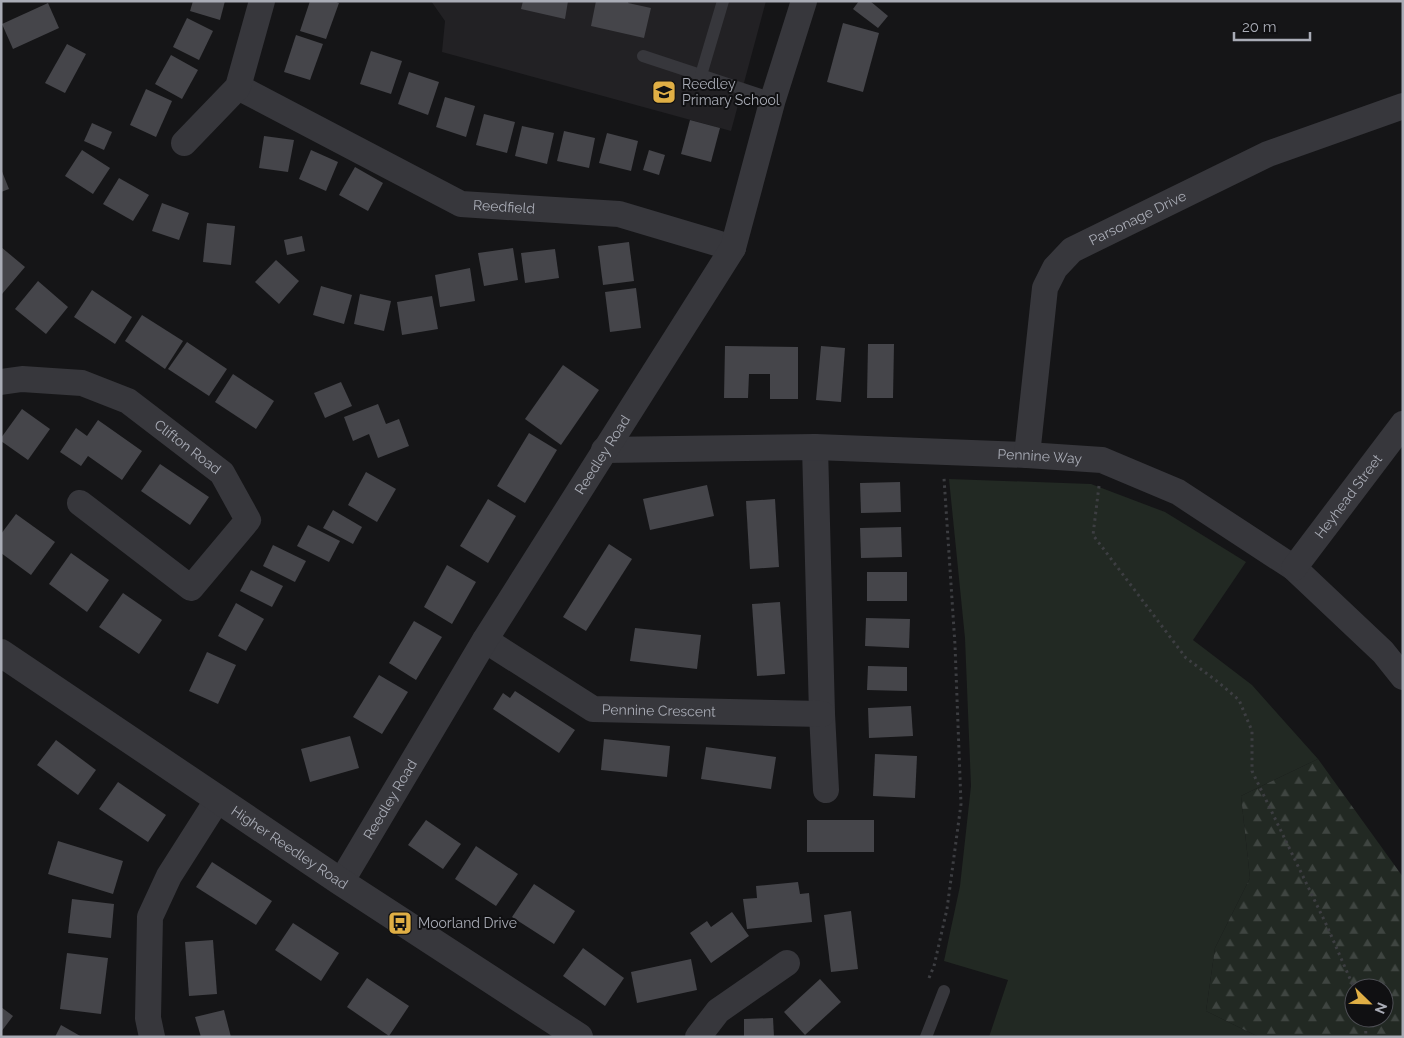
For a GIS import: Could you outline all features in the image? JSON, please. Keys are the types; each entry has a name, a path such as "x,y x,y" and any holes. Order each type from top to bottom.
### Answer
{"street":[{"path":"184,143 238,87 262,1"},
{"name":"Reedley Road","path":"341,882 485,640 733,248 773,98 804,1"},
{"name":"Reedfield","path":"238,87 461,204 619,214 733,248"},
{"name":"Parsonage Drive","path":"1027,456 1045,288 1055,268 1072,250 1268,154 1403,106"},
{"name":"Clifton Road","path":"1,382 22,379 82,383 128,400 222,473 248,520 191,588 80,503"},
{"name":"Heyhead Street","path":"1294,568 1403,424"},
{"path":"816,448 822,714 826,790"},
{"name":"Pennine Way","path":"604,450 816,448 1102,460 1178,492 1294,568 1383,652 1403,677"},
{"name":"Pennine Crescent","path":"485,640 593,709 822,714"},
{"name":"Higher Reedley Road","path":"1,653 341,882 579,1037"},
{"path":"152,1037 148,1018 150,917 169,876 218,799"},
{"path":"698,1037 718,1011 787,963"}],"lane":[{"path":"702,75 723,1"},
{"path":"643,56 773,98"},
{"path":"926,1037 944,990"}],"path":[{"path":"927,983 934,966 946,909 961,804 955,645 943,452"},
{"path":"1102,460 1093,535 1186,658 1239,700 1252,731 1252,772 1327,926 1350,978"}],"shaded area":[{"name":"Reedley Primary School","path":"431,1 766,1 731,131 442,52 445,21"}],"green space":[{"path":"949,479 1091,484 1165,512 1246,562 1193,640 1252,685 1318,759 1241,796 1250,878 1215,948 1206,1011 1259,1037 989,1037 1008,980 944,961 960,886 971,786 965,638"},
{"path":"1318,759 1403,877 1403,1037 1259,1037 1206,1011 1215,948 1250,878 1241,796"}],"building":[{"path":"193,1 225,1 220,20 190,11"},
{"path":"310,1 334,1 339,3 326,39 300,31"},
{"path":"523,1 568,1 565,19 521,9"},
{"path":"596,1 629,1 628,3 651,8 644,38 591,26"},
{"path":"859,1 870,1 888,16 878,28 853,9"},
{"path":"48,3 59,28 13,49 2,24"},
{"path":"187,18 213,31 199,60 173,47"},
{"path":"843,23 879,33 863,92 827,82"},
{"path":"296,35 323,44 310,80 284,72"},
{"path":"67,44 86,54 65,93 45,83"},
{"path":"371,51 402,61 391,94 360,84"},
{"path":"171,55 198,70 182,99 155,84"},
{"path":"409,72 439,82 428,115 398,104"},
{"path":"146,89 172,101 156,137 130,125"},
{"path":"445,97 475,106 466,137 436,127"},
{"path":"484,114 515,122 507,153 476,145"},
{"path":"690,120 720,128 711,162 681,154"},
{"path":"92,123 112,132 104,150 84,141"},
{"path":"522,126 554,133 547,164 515,156"},
{"path":"564,131 595,138 589,168 557,161"},
{"path":"607,133 638,141 631,171 599,163"},
{"path":"264,136 294,140 288,172 259,168"},
{"path":"82,150 110,168 93,194 65,176"},
{"path":"311,150 338,162 326,191 299,179"},
{"path":"649,150 665,155 659,175 643,170"},
{"path":"355,167 383,183 368,211 339,195"},
{"path":"1,169 9,189 1,192"},
{"path":"119,178 149,195 133,221 103,204"},
{"path":"162,203 189,213 179,240 152,231"},
{"path":"207,223 235,226 231,265 203,262"},
{"path":"302,236 305,251 287,255 284,240"},
{"path":"629,242 634,281 603,285 598,246"},
{"path":"1,247 25,267 2,294 1,293"},
{"path":"513,248 518,280 484,286 478,253"},
{"path":"555,249 559,278 525,283 521,253"},
{"path":"276,260 299,281 279,304 255,282"},
{"path":"470,268 475,301 440,307 435,275"},
{"path":"38,281 68,307 46,334 15,309"},
{"path":"321,286 352,295 344,324 313,315"},
{"path":"636,288 641,328 610,332 605,292"},
{"path":"92,290 132,317 115,344 74,317"},
{"path":"360,294 391,301 384,331 354,324"},
{"path":"432,296 438,329 402,335 397,302"},
{"path":"142,315 183,341 165,369 125,341"},
{"path":"187,342 227,369 209,396 168,369"},
{"path":"868,344 894,344 893,398 867,398"},
{"path":"725,346 798,347 798,399 770,399 770,374 749,374 748,398 724,398"},
{"path":"821,346 845,348 841,402 816,400"},
{"path":"563,365 599,390 561,445 525,419"},
{"path":"233,374 274,401 256,429 215,402"},
{"path":"341,382 352,406 325,418 314,393"},
{"path":"378,404 386,424 399,419 409,446 378,458 369,434 353,441 344,417"},
{"path":"22,409 50,429 28,460 1,441 1,438"},
{"path":"98,420 142,451 122,480 88,456 81,466 60,452 76,428 87,436"},
{"path":"529,433 557,450 525,503 497,486"},
{"path":"160,464 209,497 190,525 141,491"},
{"path":"366,472 396,489 377,522 348,505"},
{"path":"900,482 901,512 861,513 860,483"},
{"path":"707,485 714,516 650,530 643,499"},
{"path":"488,499 516,516 488,563 460,546"},
{"path":"775,499 779,567 750,569 746,501"},
{"path":"333,510 362,527 353,544 323,528"},
{"path":"16,514 55,542 31,575 1,553 1,534"},
{"path":"308,525 340,541 329,562 297,546"},
{"path":"901,527 902,557 861,558 860,528"},
{"path":"609,544 632,559 586,631 563,617"},
{"path":"273,545 306,561 295,582 263,566"},
{"path":"71,553 109,580 87,612 49,584"},
{"path":"447,565 476,582 452,624 424,607"},
{"path":"251,570 283,586 272,607 240,591"},
{"path":"867,572 907,572 907,601 867,601"},
{"path":"123,593 162,620 139,654 99,627"},
{"path":"780,602 785,674 757,676 752,604"},
{"path":"236,603 264,619 246,651 218,636"},
{"path":"866,618 910,619 909,648 865,646"},
{"path":"414,621 442,637 416,680 389,663"},
{"path":"635,628 701,635 697,669 630,661"},
{"path":"207,652 236,665 218,704 189,691"},
{"path":"868,666 907,667 907,691 867,690"},
{"path":"379,675 408,692 382,734 353,717"},
{"path":"515,691 575,730 559,753 493,709 503,693 510,698"},
{"path":"911,706 913,736 869,738 868,708"},
{"path":"350,736 359,768 310,782 301,749"},
{"path":"604,739 670,746 667,777 601,770"},
{"path":"56,740 96,770 78,795 37,765"},
{"path":"706,747 776,757 771,789 701,779"},
{"path":"875,754 917,756 915,798 873,796"},
{"path":"118,782 166,815 148,842 99,809"},
{"path":"426,820 461,844 443,869 408,845"},
{"path":"807,820 874,820 874,852 807,852"},
{"path":"58,841 123,861 113,894 48,874"},
{"path":"476,846 518,874 496,906 455,879"},
{"path":"212,862 272,901 256,925 196,887"},
{"path":"798,882 800,894 809,893 812,922 747,929 743,899 757,898 756,886"},
{"path":"534,884 575,911 554,944 512,917"},
{"path":"72,899 114,904 111,938 68,933"},
{"path":"851,911 858,969 831,972 824,915"},
{"path":"732,912 749,936 711,963 690,933 707,921 711,927"},
{"path":"293,923 339,953 321,981 275,950"},
{"path":"213,940 217,994 189,996 185,942"},
{"path":"583,948 624,978 605,1006 563,976"},
{"path":"67,953 108,958 101,1014 60,1009"},
{"path":"691,959 697,990 637,1003 631,972"},
{"path":"367,978 409,1006 389,1036 347,1007"},
{"path":"820,979 841,1002 805,1035 784,1012"},
{"path":"1,1007 13,1016 1,1032"},
{"path":"224,1010 231,1037 201,1037 195,1017"},
{"path":"773,1018 774,1037 744,1037 744,1019"},
{"path":"61,1025 82,1037 55,1037"}],"place":[{"name":"Reedley Primary School","path":"664,92"},
{"name":"Moorland Drive","path":"400,923"}]}
